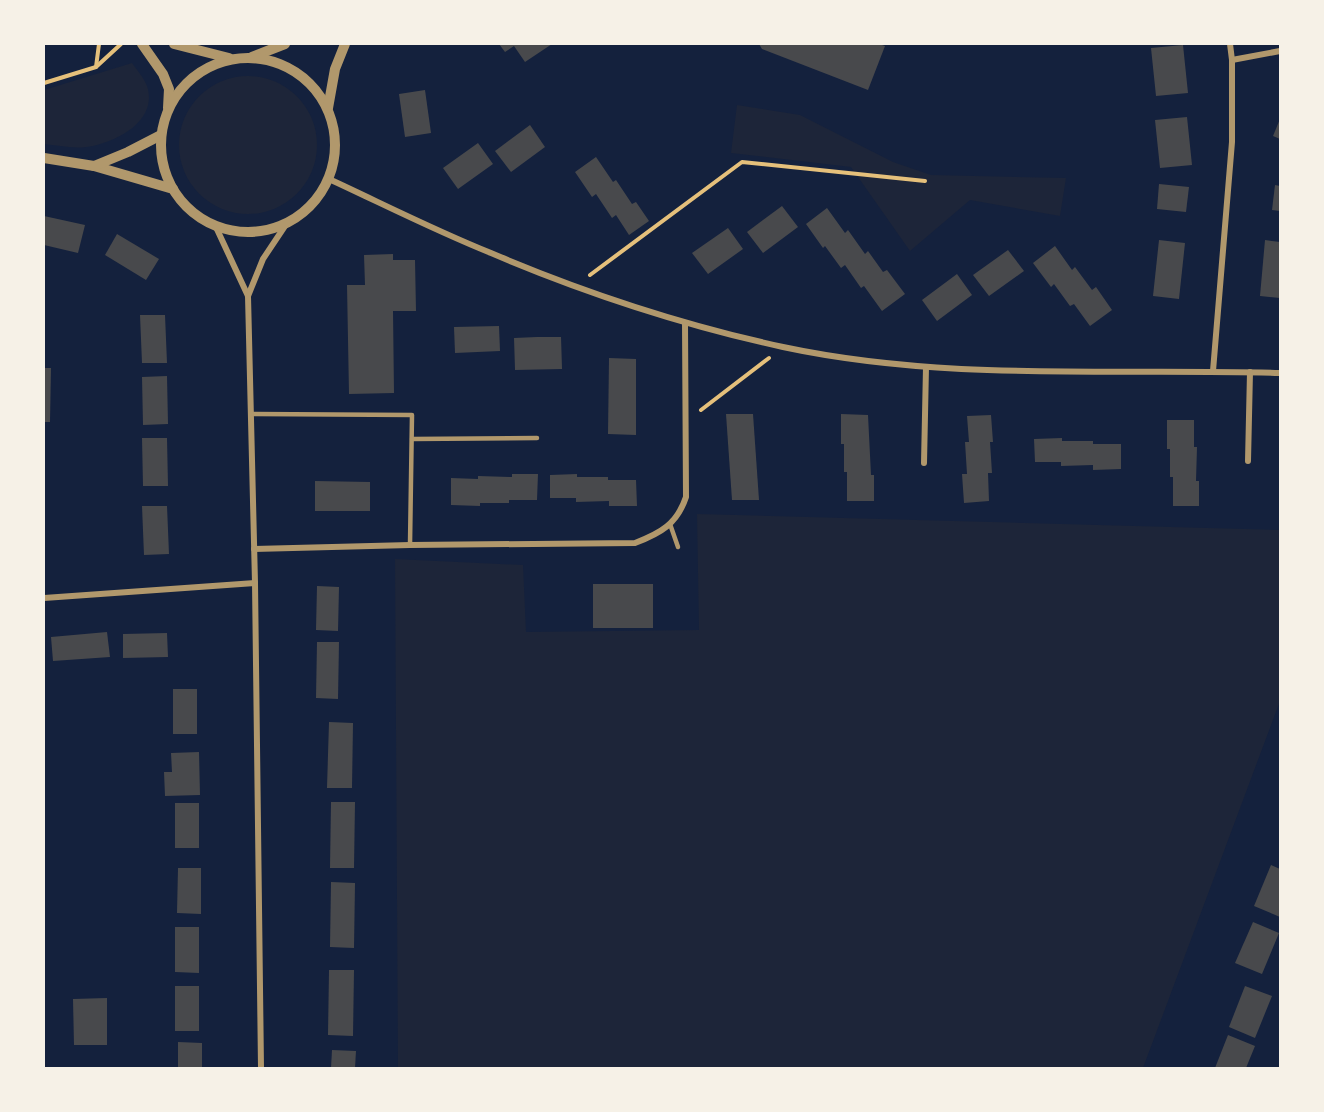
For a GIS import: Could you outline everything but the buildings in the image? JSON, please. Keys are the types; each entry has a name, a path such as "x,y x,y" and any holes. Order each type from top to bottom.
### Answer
{"street":[{"path":"142,44 163,74 169,89 168,108 161,135 162,163 173,189 184,204 198,216 232,231 269,230 287,223 304,212 318,197 329,179 335,157 336,141 334,124 328,108 315,87 297,72 275,61 251,57 230,59 211,65 179,90 168,108"},
{"path":"174,44 230,59"},
{"path":"251,57 285,44"},
{"path":"328,108 335,69 345,44"},
{"path":"1213,370 1232,142 1230,44"},
{"path":"1232,60 1281,51"},
{"path":"94,166 161,135"},
{"path":"44,158 94,166 173,189"},
{"path":"329,179 490,253 575,286 685,323 784,347 926,367 1031,372 1213,370 1281,373"},
{"path":"248,296 263,259 287,223"},
{"path":"215,225 248,296 255,583 261,1068"},
{"path":"254,549 635,543 654,536 681,512 686,497 685,323"},
{"path":"924,463 926,367"},
{"path":"1248,461 1250,372"},
{"path":"44,598 255,583"}],"lane":[{"path":"251,414 412,415 411,545"},
{"path":"412,439 537,438"},
{"path":"670,524 678,547"}],"path":[{"path":"96,67 99,44"},
{"path":"44,82 96,67 121,44"},
{"path":"575,286 742,162 925,181"},
{"path":"684,423 784,347"}],"shaded area":[{"path":"132,63 146,83 149,99 140,120 131,129 109,141 86,147 44,144 44,90"},
{"path":"248,76 274,82 286,88 296,97 305,107 311,119 317,145 311,171 305,183 296,193 286,202 274,208 248,214 222,208 210,202 200,193 191,183 185,171 179,145 185,119 191,107 200,97 210,88 222,82"},
{"path":"737,105 800,115 893,162 931,175 1066,178 1060,216 970,200 910,251 851,167 731,153"},
{"path":"697,514 1280,530 1280,701 1143,1068 398,1068 395,559 523,565 526,632 699,630"}]}
